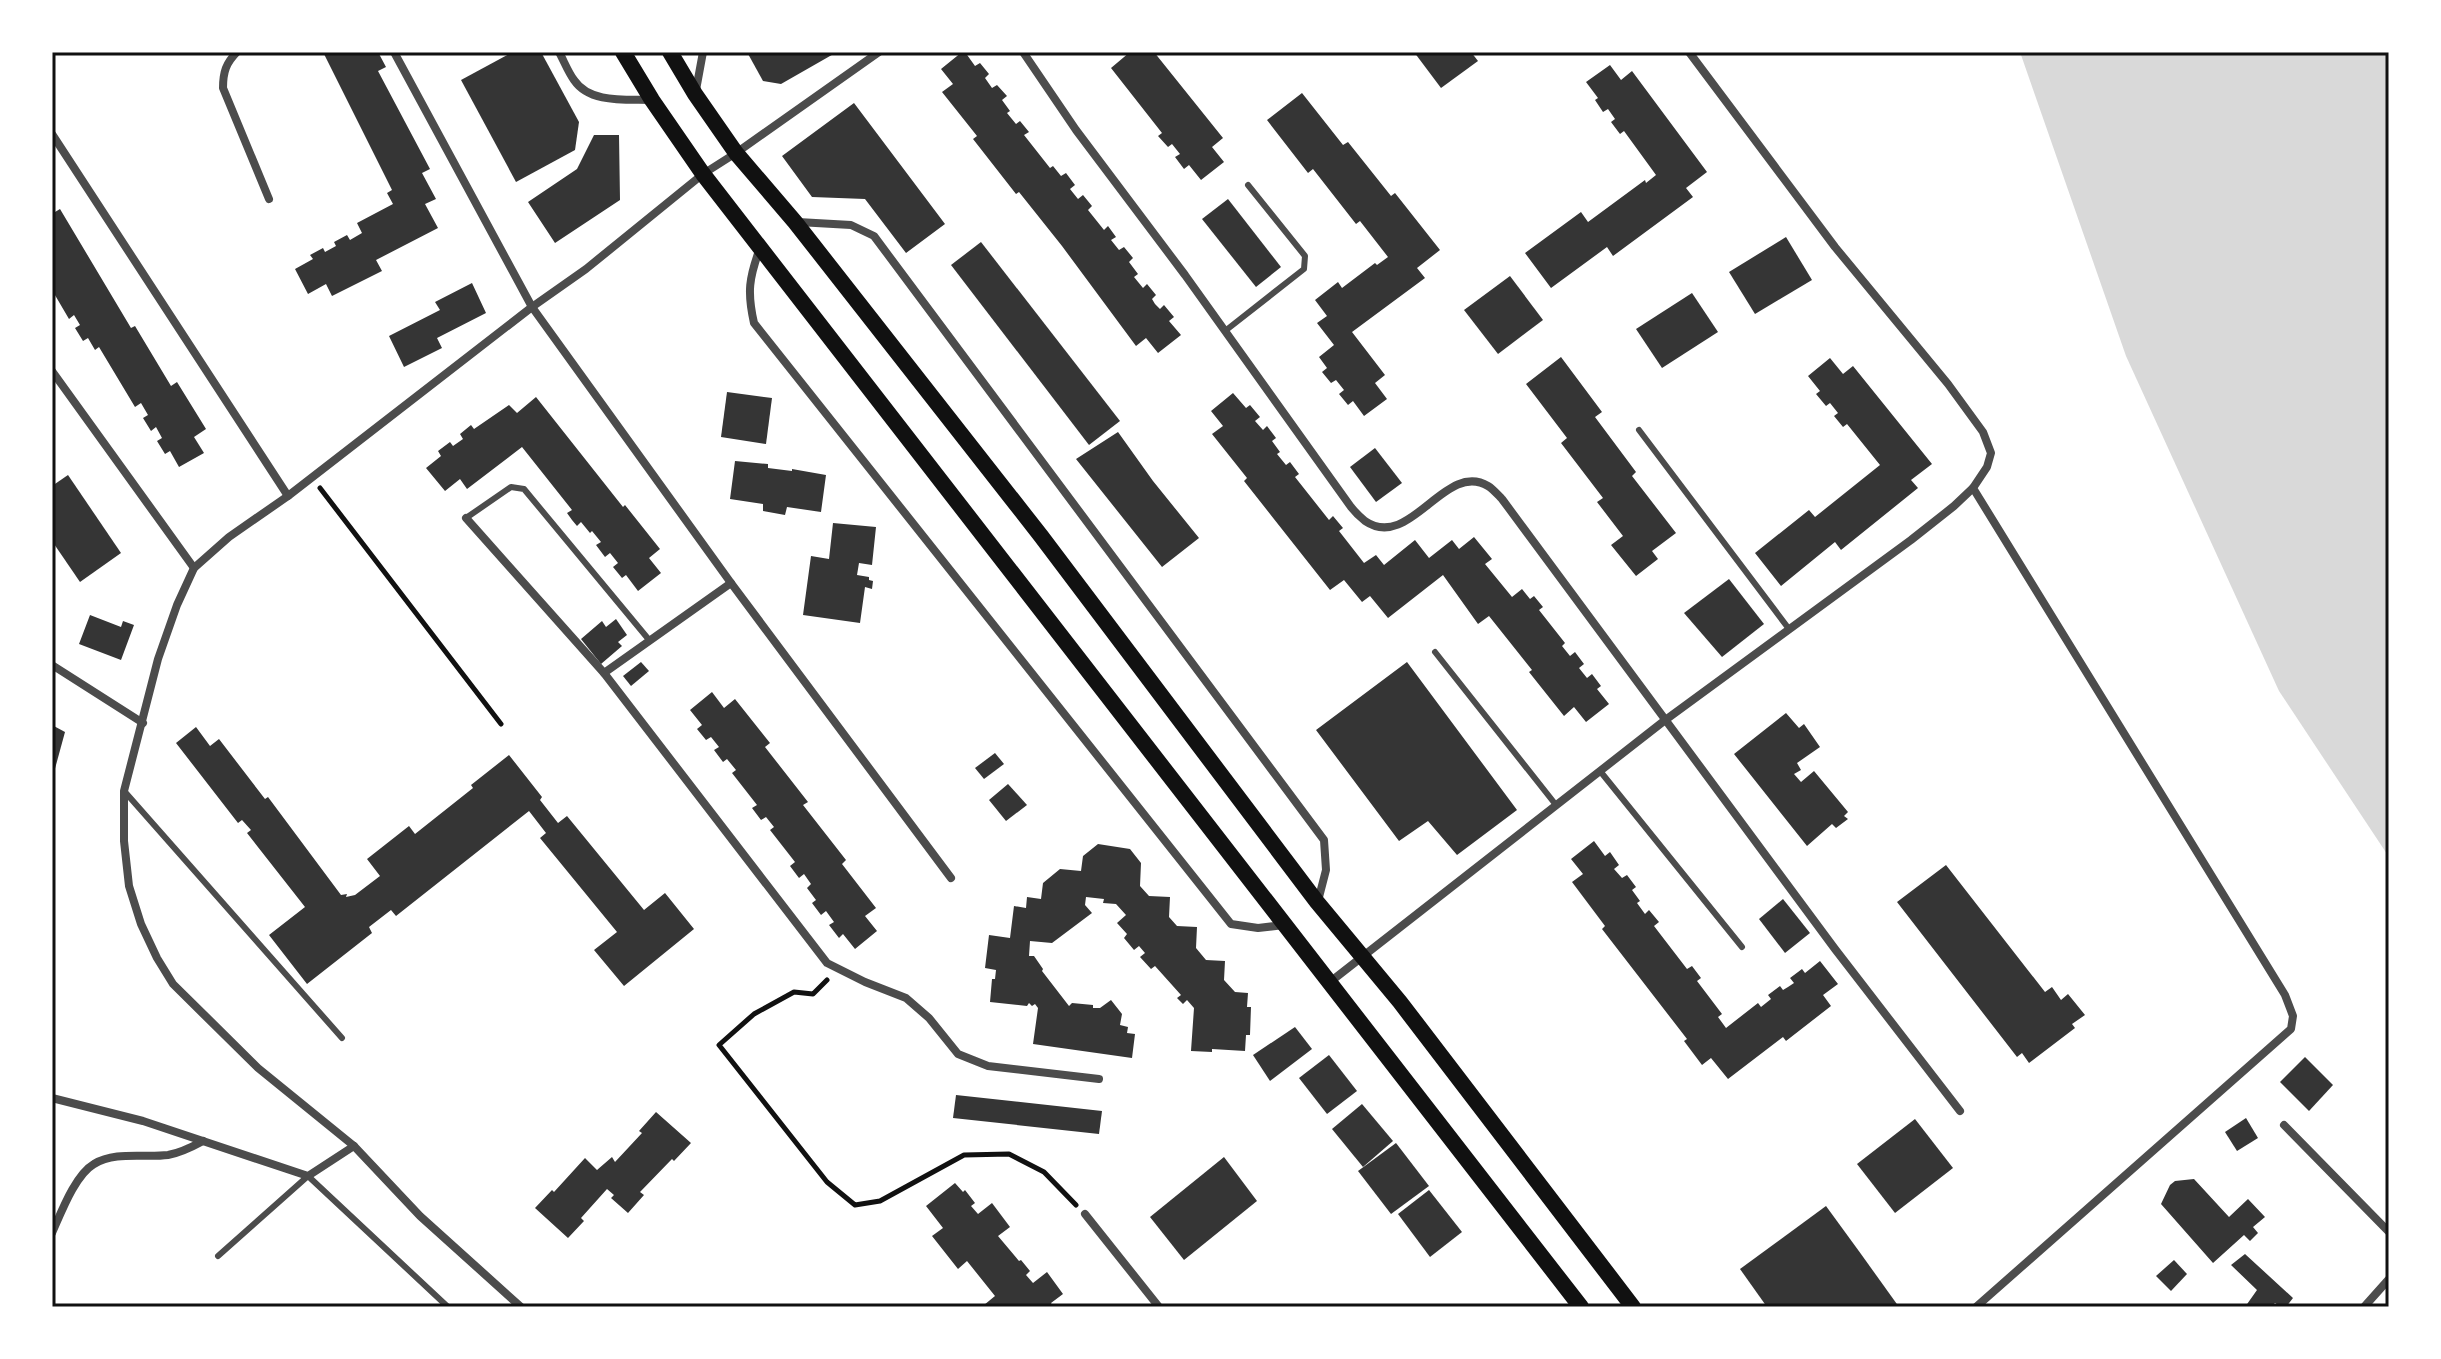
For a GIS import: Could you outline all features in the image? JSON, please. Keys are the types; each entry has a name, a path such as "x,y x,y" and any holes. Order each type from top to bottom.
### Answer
{"main road":[{"path":"623,52 703,174 1581,1307"},
{"path":"670,52 736,153 795,222 1041,536 1317,902 1364,957 1633,1307"}],"street":[{"path":"237,52 227,62 223,88 269,199"},
{"path":"394,52 532,307 731,583 951,878"},
{"path":"559,52 575,83 589,93 608,99 652,100"},
{"path":"695,94 703,52"},
{"path":"521,1307 420,1216 354,1146 258,1068 173,984 157,958 141,924 129,886 124,841 124,791 158,659 194,568 229,537 312,478 532,307 586,269 703,174 879,52"},
{"path":"1023,52 1076,130 1351,507 1366,522 1383,527 1397,525 1456,486 1472,481 1488,486 1502,499 1664,721 1960,1111"},
{"path":"1330,982 1664,721 1911,540 1973,488 1987,467 1991,453 1983,432 1948,384 1835,247 1689,52"},
{"path":"52,134 288,496"},
{"path":"795,222 851,225 874,236 1324,840 1326,870 1317,902"},
{"path":"760,247 748,297 754,323 1231,924 1258,928 1285,924"},
{"path":"52,371 194,568"},
{"path":"1973,488 2285,995 2293,1016 2291,1029 1976,1307"},
{"path":"466,518 604,673 827,963 906,998 929,1018 958,1054 988,1066 1099,1079"},
{"path":"604,673 731,583"},
{"path":"52,665 143,723"},
{"path":"52,1098 143,1121 308,1176 354,1146"},
{"path":"2284,1125 2389,1232"},
{"path":"52,1233 81,1176 93,1164 129,1156 169,1155 203,1141"},
{"path":"1085,1214 1159,1307"},
{"path":"2364,1307 2389,1279"}],"lane":[{"path":"1225,331 1304,269 1305,256 1248,185"},
{"path":"1639,430 1789,629"},
{"path":"466,518 511,487 524,489 650,641"},
{"path":"1435,652 1556,805"},
{"path":"1600,771 1742,947"},
{"path":"124,791 342,1038"},
{"path":"218,1256 308,1176 448,1307"}],"path":[{"path":"312,478 501,724"},
{"path":"838,969 813,994 794,992 754,1014 719,1045 827,1182 855,1205 880,1201 964,1155 1009,1154 1044,1172 1085,1214"}],"shaded area":[{"path":"2020,52 2389,52 2389,857 2279,691 2126,356"}],"building":[{"path":"378,52 386,67 378,71 430,169 422,173 436,199 425,204 438,228 376,260 382,271 332,296 326,284 308,294 295,269 313,259 310,255 323,248 325,252 336,246 334,242 347,235 350,240 362,233 357,223 393,204 387,193 392,190 324,54"},
{"path":"513,52 541,52 579,122 575,150 516,182 461,80"},
{"path":"747,52 837,52 781,84 763,81"},
{"path":"962,52 975,66 980,63 989,74 985,78 992,88 997,85 1007,96 1002,100 1010,111 1007,113 1016,124 1020,121 1029,132 1024,135 1050,168 1053,166 1061,176 1066,173 1075,185 1070,189 1078,199 1083,195 1092,206 1088,210 1104,230 1108,226 1116,237 1111,240 1119,250 1124,247 1133,258 1129,262 1138,274 1134,277 1143,288 1147,284 1156,295 1152,299 1160,309 1164,305 1174,317 1169,321 1181,335 1158,353 1146,338 1136,346 1062,246 973,139 977,136 942,92 953,84 941,69"},
{"path":"1130,52 1154,52 1223,138 1212,147 1224,162 1201,180 1189,165 1184,169 1175,157 1180,154 1172,144 1168,147 1158,136 1162,133 1111,68"},
{"path":"1414,52 1471,52 1478,61 1441,88"},
{"path":"1610,65 1621,80 1632,71 1707,172 1686,188 1693,197 1613,256 1607,247 1551,288 1525,253 1581,212 1588,222 1656,175 1624,131 1620,134 1611,122 1615,119 1608,109 1603,112 1595,100 1598,98 1586,82"},
{"path":"1302,93 1343,145 1348,142 1391,196 1395,193 1440,250 1417,268 1425,278 1352,332 1385,375 1375,383 1387,399 1364,416 1353,401 1348,405 1339,394 1344,390 1336,380 1331,383 1322,372 1327,368 1319,357 1334,345 1317,323 1327,316 1315,300 1338,282 1342,288 1388,257 1360,221 1356,224 1313,169 1308,173 1267,120"},
{"path":"854,103 945,224 906,253 865,199 812,197 782,156"},
{"path":"594,135 619,135 620,200 555,243 528,202 577,169"},
{"path":"1228,199 1281,267 1256,287 1202,219"},
{"path":"52,208 55,212 60,209 131,328 135,326 171,386 177,382 206,429 194,437 204,453 179,467 170,451 165,454 157,441 162,438 156,427 151,431 143,418 148,415 141,403 135,407 99,347 95,350 88,338 83,341 75,328 80,325 74,315 69,319 52,290"},
{"path":"1786,237 1812,280 1755,314 1729,272"},
{"path":"981,242 1120,421 1089,445 951,265"},
{"path":"1510,276 1543,320 1498,354 1464,310"},
{"path":"472,283 486,313 437,338 442,348 404,367 389,336 440,310 435,302"},
{"path":"1692,293 1718,332 1662,368 1636,329"},
{"path":"1561,357 1602,412 1595,417 1636,472 1632,476 1676,533 1652,551 1658,559 1636,576 1611,545 1623,536 1597,502 1603,498 1561,443 1567,438 1526,384"},
{"path":"1830,358 1843,374 1853,366 1932,464 1911,480 1918,488 1841,550 1835,542 1781,586 1755,553 1809,510 1815,517 1880,465 1847,424 1843,427 1834,416 1838,413 1830,403 1826,406 1816,394 1820,391 1808,376"},
{"path":"727,392 772,398 766,444 721,437"},
{"path":"1233,393 1246,408 1250,405 1260,417 1255,421 1263,430 1267,426 1276,438 1272,441 1280,452 1277,454 1286,465 1290,462 1299,474 1295,477 1329,520 1333,516 1343,528 1339,531 1364,563 1376,555 1384,565 1415,540 1429,558 1452,540 1459,549 1474,537 1492,559 1485,564 1512,597 1522,589 1530,599 1534,596 1543,607 1539,610 1565,643 1562,646 1570,656 1575,652 1584,664 1579,668 1587,678 1592,674 1601,686 1597,689 1609,704 1586,722 1574,707 1564,716 1489,616 1478,624 1443,575 1388,618 1370,596 1362,602 1344,580 1330,590 1244,481 1247,478 1212,434 1223,426 1211,411"},
{"path":"536,397 660,549 649,558 661,573 638,591 626,575 622,578 613,567 618,563 610,553 605,557 596,545 601,542 592,531 590,533 581,522 577,526 572,520 567,513 572,510 522,447 467,489 460,479 445,491 426,468 441,456 438,451 450,442 453,446 463,439 460,434 471,425 474,429 509,405 517,413"},
{"path":"1118,432 1199,538 1162,567 1076,459"},
{"path":"1375,448 1402,483 1376,502 1350,467"},
{"path":"735,461 826,475 821,512 787,507 785,515 763,511 763,504 730,499"},
{"path":"68,475 121,553 80,582 52,541 52,486"},
{"path":"833,523 876,527 872,565 859,563 857,575 873,581 872,589 865,587 860,623 803,615 811,556 829,559"},
{"path":"1729,579 1764,624 1722,657 1684,613"},
{"path":"90,615 121,627 123,621 134,625 121,660 79,644"},
{"path":"616,619 627,635 618,642 622,646 601,664 581,639 602,621 606,627"},
{"path":"641,662 649,671 631,686 623,676"},
{"path":"1407,662 1517,810 1457,855 1428,821 1399,841 1316,730"},
{"path":"712,692 724,708 735,699 770,743 765,747 808,802 803,805 846,860 842,864 876,908 865,916 877,931 855,949 843,934 839,938 829,925 834,922 826,911 821,915 812,903 816,900 807,888 811,884 804,874 799,878 790,866 795,862 770,830 774,827 766,817 761,820 752,808 757,805 732,773 736,770 727,759 723,762 714,750 719,747 711,737 706,740 697,729 702,725 690,710"},
{"path":"1786,713 1799,728 1804,724 1820,747 1797,763 1801,770 1794,774 1801,782 1814,771 1848,812 1844,816 1848,819 1836,828 1832,824 1807,846 1734,754"},
{"path":"52,725 65,732 53,776 52,776"},
{"path":"196,727 210,746 219,739 265,799 268,797 341,895 355,895 380,876 367,859 409,826 415,834 509,755 558,823 567,816 644,910 665,893 694,929 624,986 594,950 617,932 540,838 546,833 529,811 396,916 391,910 369,927 372,933 307,984 269,935 305,907 247,833 251,830 242,820 238,823 176,743"},
{"path":"995,753 1004,764 984,779 975,768"},
{"path":"1008,784 1027,805 1006,821 989,800"},
{"path":"1594,841 1605,856 1610,852 1619,865 1614,869 1622,878 1627,875 1636,887 1632,890 1640,901 1637,903 1645,914 1649,910 1659,922 1654,926 1687,969 1692,966 1701,978 1697,981 1722,1014 1718,1017 1726,1028 1758,1003 1761,1007 1771,999 1768,995 1780,986 1783,990 1794,983 1790,978 1802,969 1805,973 1820,961 1838,984 1823,995 1831,1006 1786,1041 1783,1037 1728,1079 1711,1058 1702,1065 1684,1041 1687,1039 1602,929 1605,926 1572,882 1583,874 1571,859"},
{"path":"1098,844 1130,849 1141,863 1140,886 1149,896 1170,897 1169,917 1177,926 1197,927 1196,948 1206,960 1225,961 1224,980 1235,992 1248,993 1250,1035 1246,1035 1245,1051 1191,1051 1194,1008 1187,1000 1183,1004 1177,998 1181,995 1155,966 1151,969 1140,957 1145,953 1139,946 1134,950 1124,938 1127,934 1117,923 1126,915 1116,904 1103,903 1104,899 1086,897 1085,905 1092,913 1052,943 1030,941 1029,956 1034,956 1069,1006 1072,1003 1100,1008 1111,1000 1122,1014 1120,1025 1128,1027 1127,1033 1135,1034 1132,1058 1033,1044 1038,1008 1035,1004 990,1002 996,970 985,968 989,935 1010,938 1014,906 1026,908 1027,897 1041,899 1043,883 1060,869 1081,871 1083,856"},
{"path":"1946,865 2045,992 2052,987 2061,1000 2068,994 2085,1015 2072,1024 2075,1028 2029,1063 2022,1053 2017,1057 1897,902"},
{"path":"1783,899 1810,933 1785,953 1759,919"},
{"path":"1295,1027 1312,1049 1270,1081 1253,1055"},
{"path":"1329,1055 1357,1091 1327,1114 1299,1078"},
{"path":"2305,1057 2333,1085 2309,1111 2280,1082"},
{"path":"956,1095 1102,1111 1099,1134 953,1118"},
{"path":"1362,1104 1393,1141 1363,1167 1332,1129"},
{"path":"656,1112 691,1143 640,1192 644,1195 628,1213 611,1198 614,1195 607,1189 568,1238 535,1208 585,1158 597,1170 612,1157 615,1162 642,1133 639,1131"},
{"path":"2246,1118 2258,1138 2237,1151 2225,1132"},
{"path":"1915,1119 1953,1168 1895,1213 1857,1164"},
{"path":"1396,1143 1429,1186 1391,1214 1358,1171"},
{"path":"1224,1157 1257,1201 1184,1260 1150,1217"},
{"path":"2194,1179 2229,1217 2248,1199 2265,1217 2253,1227 2258,1233 2250,1241 2244,1235 2213,1263 2161,1204 2175,1181"},
{"path":"955,1183 975,1203 971,1206 978,1214 992,1203 1010,1227 998,1236 1030,1271 1026,1275 1033,1283 1047,1272 1063,1294 1051,1303 1053,1307 985,1307 995,1296 967,1261 958,1269 932,1236 943,1228 926,1206"},
{"path":"1429,1190 1462,1232 1430,1257 1398,1214"},
{"path":"1826,1206 1899,1307 1767,1307 1740,1269"},
{"path":"2245,1254 2293,1298 2286,1307 2275,1303 2271,1307 2245,1307 2257,1290 2231,1265"},
{"path":"2174,1260 2187,1274 2171,1291 2156,1276"}]}
